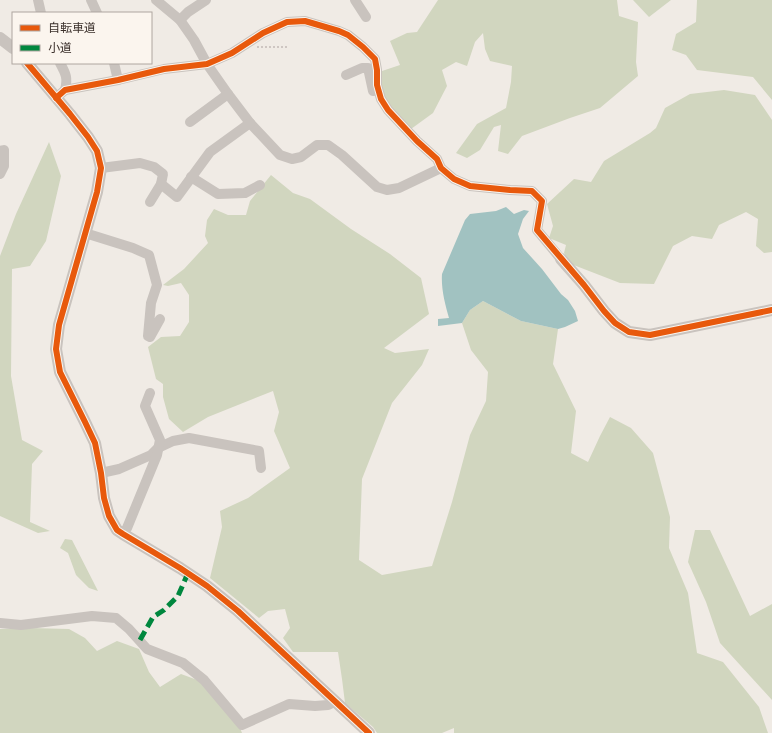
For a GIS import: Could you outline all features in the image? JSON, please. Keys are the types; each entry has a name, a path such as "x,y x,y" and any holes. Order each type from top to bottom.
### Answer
{"street":[{"path":"38,0 41,12"},
{"path":"91,0 97,12"},
{"path":"156,0 180,20 194,40 207,64 228,94 250,123 280,155 292,159 301,157 317,145 328,145 342,155 377,187 387,190 400,188 442,168"},
{"path":"180,20 188,12 206,0"},
{"path":"355,0 366,17"},
{"path":"61,94 164,69 207,64 232,53 263,33 287,22 305,21 339,31 348,35 375,59 377,85 381,99 388,110 417,141 437,159 442,168 454,180 470,186 532,191 542,201 536,230 584,285 604,311 615,322 629,332 650,335 772,310"},
{"path":"0,38 12,47"},
{"path":"28,64 61,94 97,152 101,168 97,192 59,325 56,349 60,372 86,422 95,443 104,498 109,516 117,530 207,586 238,611 369,733"},
{"path":"61,64 66,73 67,83 61,94"},
{"path":"114,64 118,80"},
{"path":"346,75 362,68 368,68 375,100 388,110"},
{"path":"190,122 228,94"},
{"path":"161,184 177,197 210,152 250,123"},
{"path":"0,151 4,150 4,166 0,174"},
{"path":"101,168 140,163 154,167 163,174 161,184 150,202"},
{"path":"191,177 218,194 245,193 260,185"},
{"path":"85,233 133,248 149,255 157,285 151,304 148,336 150,337 160,319"},
{"path":"123,534 127,528 157,454 160,440 145,406 150,393"},
{"path":"101,473 119,469 151,455 158,448 173,441 189,438 259,451 261,468"},
{"path":"0,623 21,625 92,616 116,618 129,629 147,649 183,663 204,680 242,726 289,704 315,706 328,705 334,702"}],"path":[{"path":"254,48 287,47"}],"green space":[{"path":"438,0 617,0 619,16 638,22 636,62 638,76 600,108 522,136 508,154 498,151 501,125 494,127 480,150 467,158 456,153 477,124 506,108 511,82 512,66 490,61 485,49 483,33 475,42 467,66 456,62 442,70 447,86 433,113 411,129 379,100 382,71 400,65 390,41 407,33 417,32"},
{"path":"633,0 671,0 649,17"},
{"path":"697,0 772,0 772,100 753,77 697,70 686,55 672,50 676,34 696,22"},
{"path":"724,90 755,95 772,120 772,252 764,253 756,246 758,219 746,212 719,225 712,239 692,236 673,246 654,284 620,283 571,264 564,253 566,245 549,238 553,226 547,204 574,179 591,182 604,161 656,128 665,108 690,94"},
{"path":"49,142 61,176 46,241 30,266 12,269 11,376 22,440 43,451 32,464 30,522 50,531 38,533 0,516 0,256 16,214"},
{"path":"271,175 293,193 310,199 351,229 390,254 421,278 429,314 384,348 395,353 429,349 422,365 392,403 362,479 359,560 382,575 432,566 452,502 470,435 486,401 488,372 471,350 462,323 470,310 483,301 521,321 558,329 553,364 576,411 571,453 588,462 610,417 631,428 653,453 670,517 669,548 688,593 697,653 723,662 759,707 768,733 454,733 454,728 442,733 377,733 373,727 345,703 338,652 293,652 283,638 290,628 285,609 268,611 259,618 210,578 222,527 220,511 248,498 290,468 274,431 279,412 273,391 208,417 183,432 169,419 163,397 163,384 156,379 148,347 161,337 180,336 189,322 189,295 181,283 168,286 163,285 184,269 208,243 205,236 207,220 214,209 228,215 246,215 250,201"},
{"path":"695,530 710,530 750,616 772,604 772,700 720,643 706,602 688,562"},
{"path":"65,539 72,540 98,591 89,588 76,575 68,553 60,548"},
{"path":"0,629 69,629 85,638 97,651 117,641 139,649 149,672 160,687 181,674 200,681 240,728 242,733 0,733"}],"water":[{"path":"506,207 514,214 524,210 529,211 523,219 518,234 523,248 542,269 561,294 568,300 575,311 578,321 558,329 521,321 483,301 470,310 462,323 438,326 438,319 449,318 443,291 442,274 465,220 470,214 496,211"}],"marked path":[{"path":"140,640 153,617 164,610 178,596 188,573"}],"cycle path":[{"path":"56,98 65,90 118,80 164,69 207,64 232,53 263,33 287,22 305,21 339,31 348,35 375,59 377,85 381,99 388,110 417,141 437,159 441,168 454,179 470,186 532,191 542,201 537,230 615,323 629,332 650,335 772,310"},
{"path":"28,64 88,137 97,151 101,168 97,192 59,325 56,349 60,372 95,443 104,498 109,516 117,530 207,586 238,611 369,733"}]}
